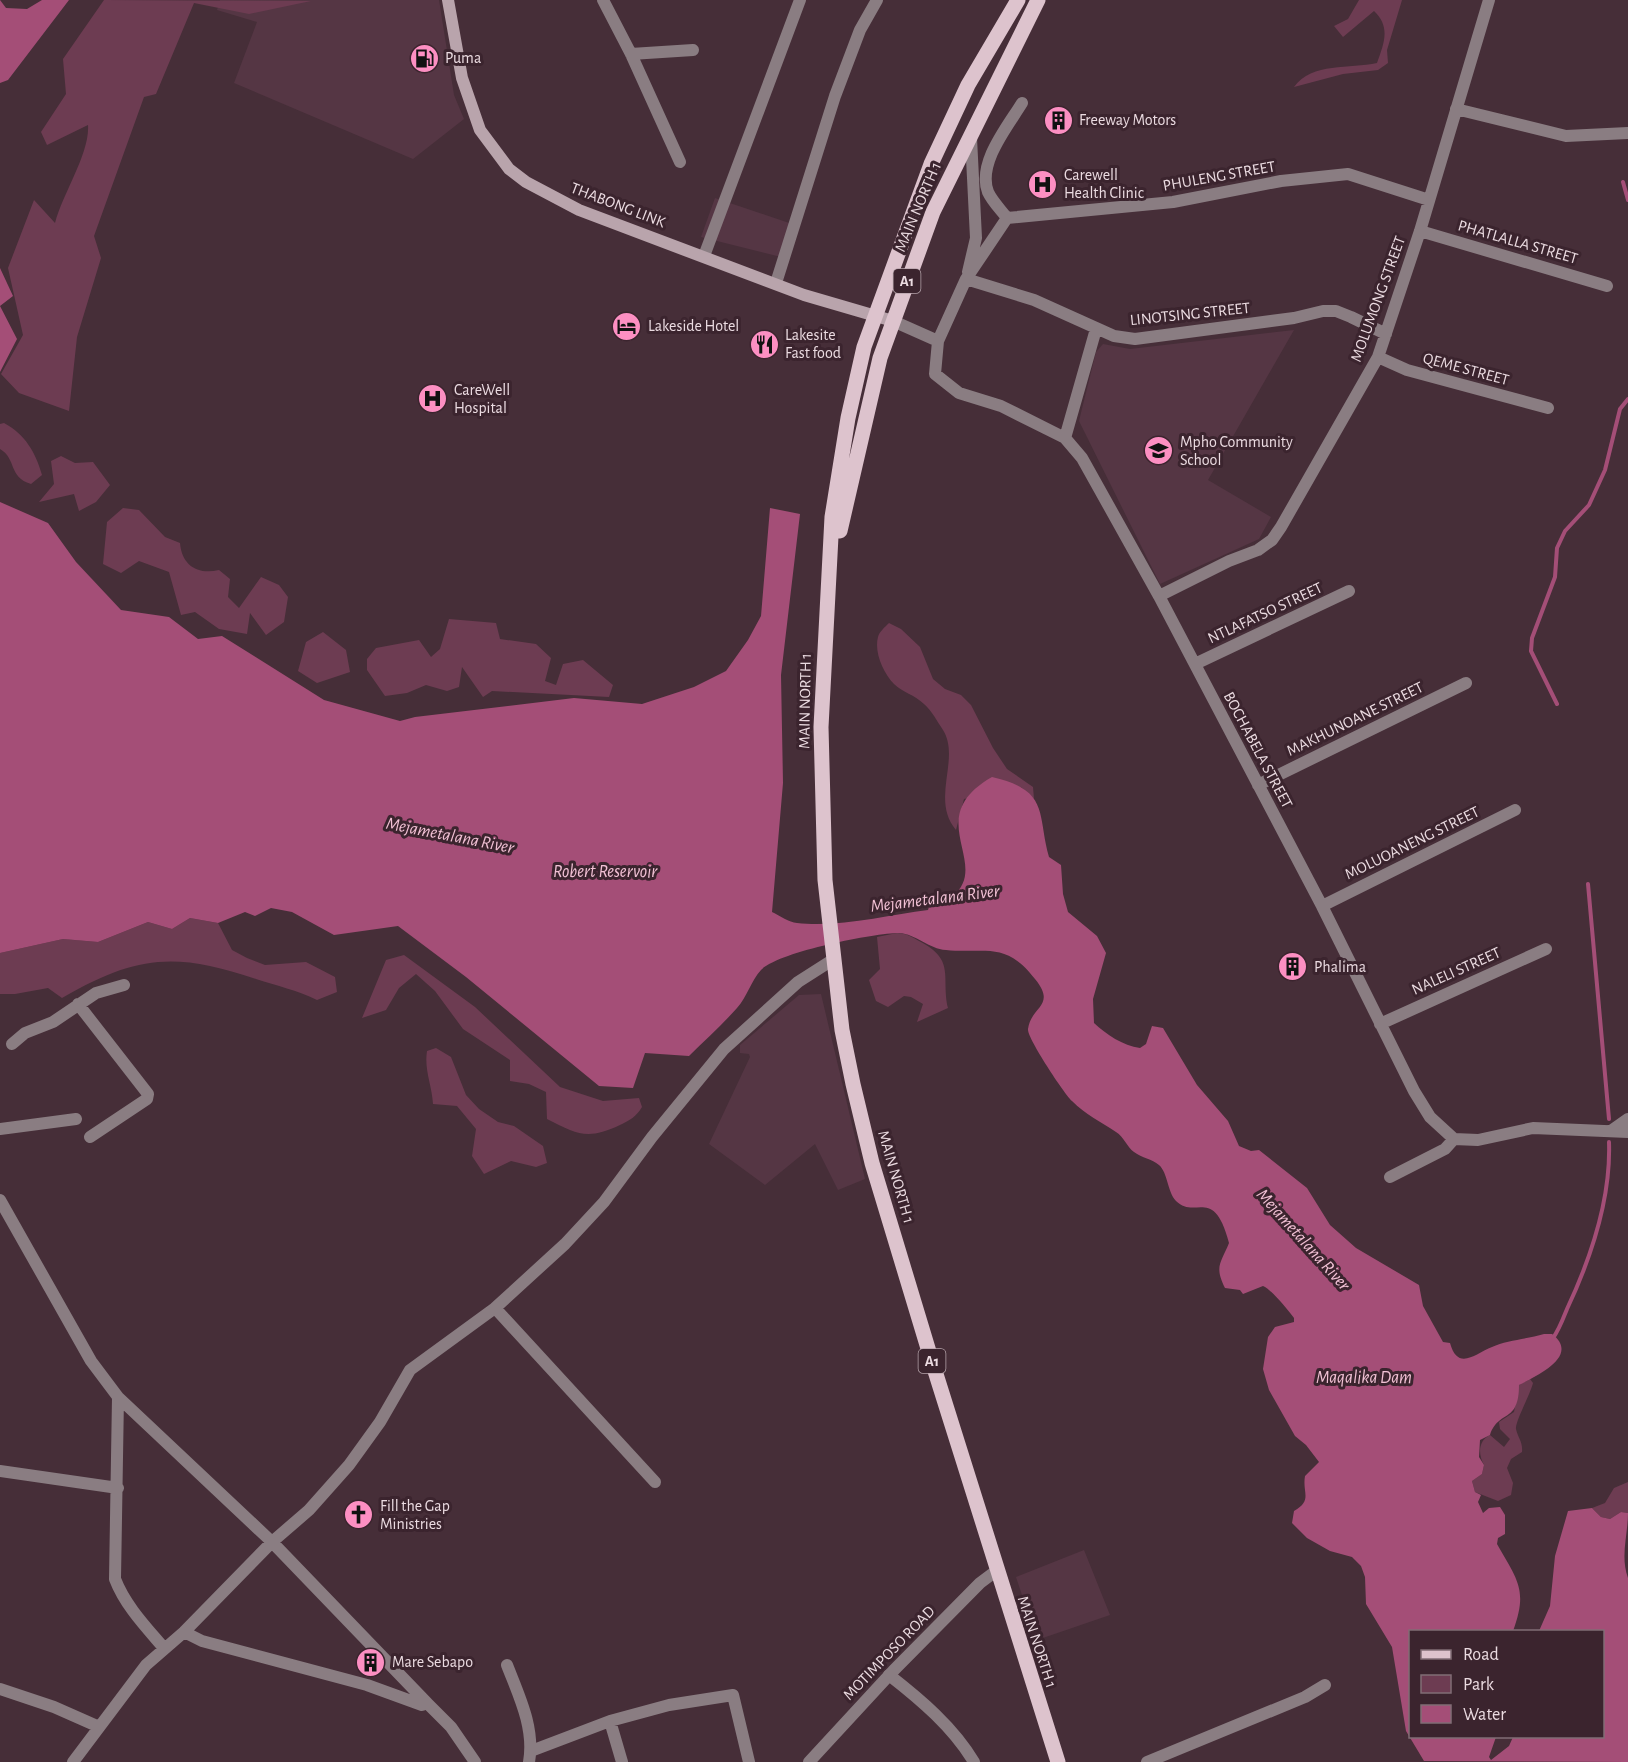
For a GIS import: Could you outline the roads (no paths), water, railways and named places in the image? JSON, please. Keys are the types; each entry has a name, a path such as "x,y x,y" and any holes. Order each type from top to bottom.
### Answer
{"main road":[{"name":"THABONG LINK","path":"448,0 462,78 480,129 508,169 526,182 579,210 804,295 893,321"},
{"name":"MAIN NORTH 1","path":"1018,0 968,85 936,154 864,347 846,429 832,517 821,727 825,880 833,956 842,1030 872,1164 996,1571 1058,1762"},
{"name":"MAIN NORTH 1","path":"830,581 852,471 880,358 893,321 933,212 1038,0"}],"street":[{"path":"603,0 631,54 680,162"},
{"path":"704,256 800,0"},
{"path":"776,283 835,96 860,30 877,0"},
{"name":"MOLUMONG STREET","path":"1159,596 1229,561 1258,550 1272,540 1378,357 1420,231 1489,0"},
{"path":"631,54 693,50"},
{"path":"893,321 938,341 966,279 1007,218 988,193 985,181 987,168 1022,103"},
{"path":"1456,109 1566,136 1628,133"},
{"path":"966,279 976,238 970,135"},
{"name":"PHULENG STREET","path":"1007,218 1173,201 1281,181 1348,174 1429,200"},
{"name":"PHATLALLA STREET","path":"1420,231 1607,285"},
{"name":"LINOTSING STREET","path":"966,279 1034,300 1114,336 1135,339 1336,311 1386,334"},
{"path":"1065,438 1096,329"},
{"name":"BOCHABELA STREET","path":"938,341 935,374 959,393 1001,406 1065,438 1082,458 1195,664 1430,1117 1454,1139"},
{"name":"QEME STREET","path":"1378,357 1407,370 1548,408"},
{"name":"NTLAFATSO STREET","path":"1195,664 1349,591"},
{"name":"MAKHUNOANE STREET","path":"1258,785 1466,683"},
{"name":"MOLUOANENG STREET","path":"1322,906 1515,810"},
{"name":"NALELI STREET","path":"1380,1024 1546,949"},
{"path":"73,1762 133,1679 163,1647 184,1632 272,1542 309,1510 349,1465 380,1422 410,1370 495,1308 565,1245 603,1202 652,1137 724,1049 798,982 833,956"},
{"path":"12,1044 25,1033 53,1022 96,993 124,985"},
{"path":"78,1004 147,1094 147,1099 129,1113 90,1137"},
{"path":"0,1129 76,1119"},
{"path":"1611,1131 1628,1119"},
{"path":"1390,1177 1445,1149 1454,1139 1478,1140 1533,1128 1628,1132"},
{"path":"0,1200 91,1361 118,1397 272,1542 451,1727 475,1762"},
{"path":"495,1308 655,1482"},
{"path":"118,1397 115,1579 124,1599 163,1647"},
{"path":"0,1459 3,1472 118,1488"},
{"name":"MOTIMPOSO ROAD","path":"809,1762 889,1675 980,1583 996,1571"},
{"path":"184,1632 202,1641 367,1685 422,1705 427,1703"},
{"path":"507,1665 526,1715 530,1757 610,1721 669,1705 733,1695 749,1762"},
{"path":"889,1675 956,1736 974,1762"},
{"path":"1147,1762 1305,1697 1325,1685"},
{"path":"0,1689 54,1707 98,1726"},
{"path":"610,1721 622,1762"}],"water":[{"path":"0,0 6,8 27,9 42,0 69,0 8,80 0,83"},
{"path":"0,268 13,296 0,306"},
{"path":"0,306 17,339 0,372"},
{"name":"Robert Reservoir","path":"0,502 48,523 76,562 121,610 169,617 198,639 222,636 324,700 400,721 415,717 574,698 642,704 694,687 726,671 748,640 761,616 770,508 800,514 781,675 783,783 772,912 794,922 829,924 928,910 930,904 952,897 963,884 964,855 959,824 961,808 971,793 992,777 1011,782 1024,789 1038,806 1049,857 1061,865 1063,894 1068,912 1097,936 1106,953 1093,999 1094,1023 1115,1039 1140,1048 1146,1044 1152,1026 1163,1028 1197,1085 1228,1121 1239,1146 1251,1151 1259,1150 1307,1188 1330,1225 1356,1248 1419,1285 1423,1306 1443,1342 1450,1343 1453,1352 1458,1357 1468,1358 1498,1345 1544,1334 1552,1334 1560,1342 1559,1357 1545,1371 1519,1385 1516,1406 1498,1422 1490,1435 1480,1440 1479,1457 1484,1465 1482,1474 1472,1481 1475,1492 1481,1495 1478,1502 1483,1513 1489,1508 1500,1507 1505,1515 1505,1534 1498,1538 1497,1544 1515,1577 1520,1595 1520,1605 1513,1630 1409,1630 1409,1736 1406,1731 1392,1647 1366,1604 1365,1577 1361,1566 1352,1557 1330,1551 1307,1538 1292,1523 1294,1511 1305,1500 1305,1476 1319,1462 1306,1445 1295,1436 1269,1390 1263,1369 1268,1337 1275,1327 1294,1322 1294,1318 1263,1286 1243,1294 1240,1290 1225,1288 1219,1269 1229,1243 1217,1215 1211,1209 1183,1206 1176,1201 1159,1165 1134,1152 1119,1134 1082,1110 1068,1096 1029,1034 1030,1021 1043,1001 1044,995 1041,988 1024,967 1004,954 994,951 940,949 899,933 849,940 786,957 761,970 737,1008 689,1056 645,1053 633,1088 599,1086 466,977 398,926 334,935 292,912 271,908 255,916 245,912 218,923 190,918 172,929 148,922 98,942 63,939 0,953"},
{"name":"Robert Reservoir","path":"1592,1508 1601,1517 1610,1519 1621,1512 1628,1513 1624,1554 1628,1578 1628,1762 1424,1761 1410,1738 1496,1738 1489,1757 1491,1760 1509,1746 1513,1738 1604,1738 1604,1630 1539,1630 1550,1606 1555,1556 1568,1511"}],"waterway":[{"path":"1623,182 1628,200"},
{"path":"1557,704 1531,651 1532,638 1555,577 1557,548 1565,531 1589,505 1605,470 1620,409 1628,399"},
{"path":"1588,884 1609,1119"},
{"path":"1553,1338 1584,1269 1598,1228 1607,1185 1609,1142"}],"place":[{"name":"Puma","path":"424,58"},
{"name":"Freeway Motors","path":"1058,120"},
{"name":"Carewell Health Clinic","path":"1043,184"},
{"name":"Lakeside Hotel","path":"627,326"},
{"name":"Lakesite Fast food","path":"764,344"},
{"name":"CareWell Hospital","path":"433,399"},
{"name":"Mpho Community School","path":"1159,451"},
{"name":"Phalima","path":"1293,967"},
{"name":"Fill the Gap Ministries","path":"359,1515"},
{"name":"Mare Sebapo","path":"371,1662"}],"water label":[{"name":"Mejametalana River","path":"450,836"},
{"name":"Mejametalana River","path":"935,899"},
{"name":"Mejametalana River","path":"1303,1240"},
{"name":"Maqalika Dam","path":"1364,1378"}]}
